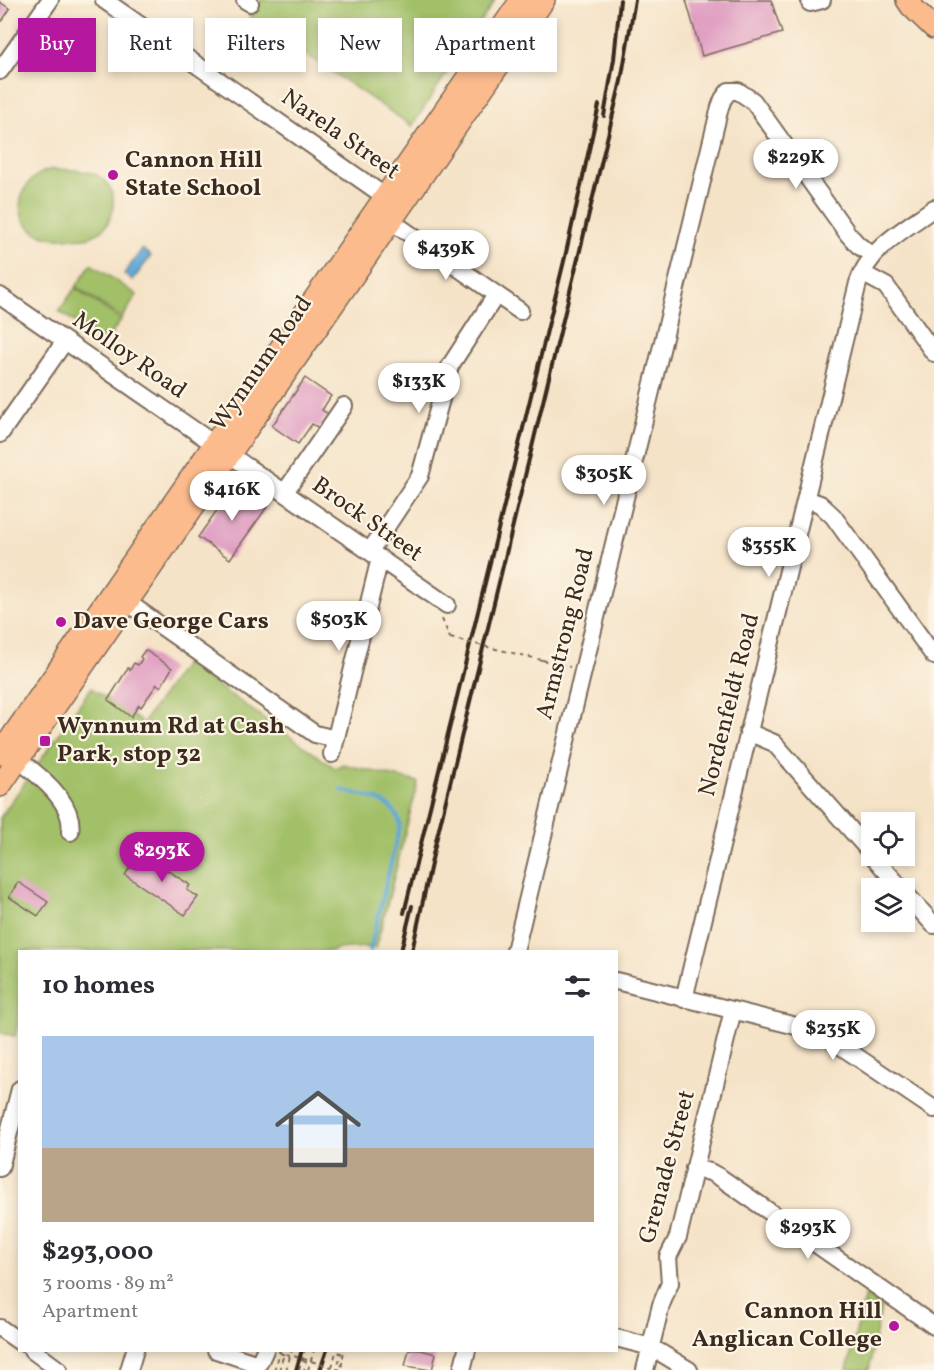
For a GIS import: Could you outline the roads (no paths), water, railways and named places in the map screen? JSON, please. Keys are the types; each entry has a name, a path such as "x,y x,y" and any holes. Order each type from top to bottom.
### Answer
{"main road":[{"name":"Wynnum Road","path":"0,786 5,753 222,449 388,208 521,0"},
{"name":"Wynnum Road","path":"388,208 544,0"},
{"path":"908,0 911,6 934,28"},
{"path":"922,0 934,28"},
{"name":"Wynnum Road","path":"5,753 127,602 222,449"}],"street":[{"path":"0,71 50,0"},
{"name":"Narela Street","path":"104,0 388,208 496,295 520,311"},
{"name":"Armstrong Road","path":"514,950 725,94 731,90 742,92 753,101 848,234 872,255"},
{"name":"Nordenfeldt Road","path":"684,999 862,273 872,255 884,244 934,208"},
{"path":"862,273 886,286 934,353"},
{"path":"127,602 334,747 375,554 420,476 450,366 496,295"},
{"name":"Molloy Road","path":"0,296 222,449"},
{"path":"0,434 65,341"},
{"path":"285,492 344,406"},
{"name":"Brock Street","path":"222,449 447,605"},
{"path":"806,499 820,504 833,516 934,656"},
{"path":"748,732 774,743 861,842"},
{"path":"5,753 43,778 68,812 72,823 70,832"},
{"path":"882,866 892,878"},
{"path":"915,904 934,925"},
{"path":"618,982 820,1032 934,1109"},
{"name":"Grenade Street","path":"645,1370 661,1305 670,1283 668,1257 678,1237 733,1010"},
{"path":"0,1168 18,1097"},
{"path":"694,1168 710,1172 721,1178 934,1326"},
{"path":"0,1329 18,1341"},
{"path":"618,1339 651,1347 689,1370"},
{"path":"35,1352 59,1370"},
{"path":"129,1370 134,1352"},
{"path":"222,1352 255,1363 259,1363 274,1352"},
{"path":"462,1370 466,1352"}],"water":[{"path":"142,249 151,256 133,280 124,274"}],"waterway":[{"path":"341,790 385,804 392,809 400,825 370,950"}],"railway":[{"path":"604,116 614,59 620,0"},
{"path":"412,950 436,841 621,81 635,0"},
{"path":"404,913 565,257 599,105"},
{"path":"401,950 412,906"},
{"path":"296,1370 301,1352"},
{"path":"320,1370 326,1352"}],"place":[{"name":"Cannon Hill State School","path":"113,175"},
{"name":"Dave George Cars","path":"61,622"},
{"name":"Wynnum Rd at Cash Park, stop 32","path":"45,741"},
{"name":"Cannon Hill Anglican College","path":"894,1326"}]}
